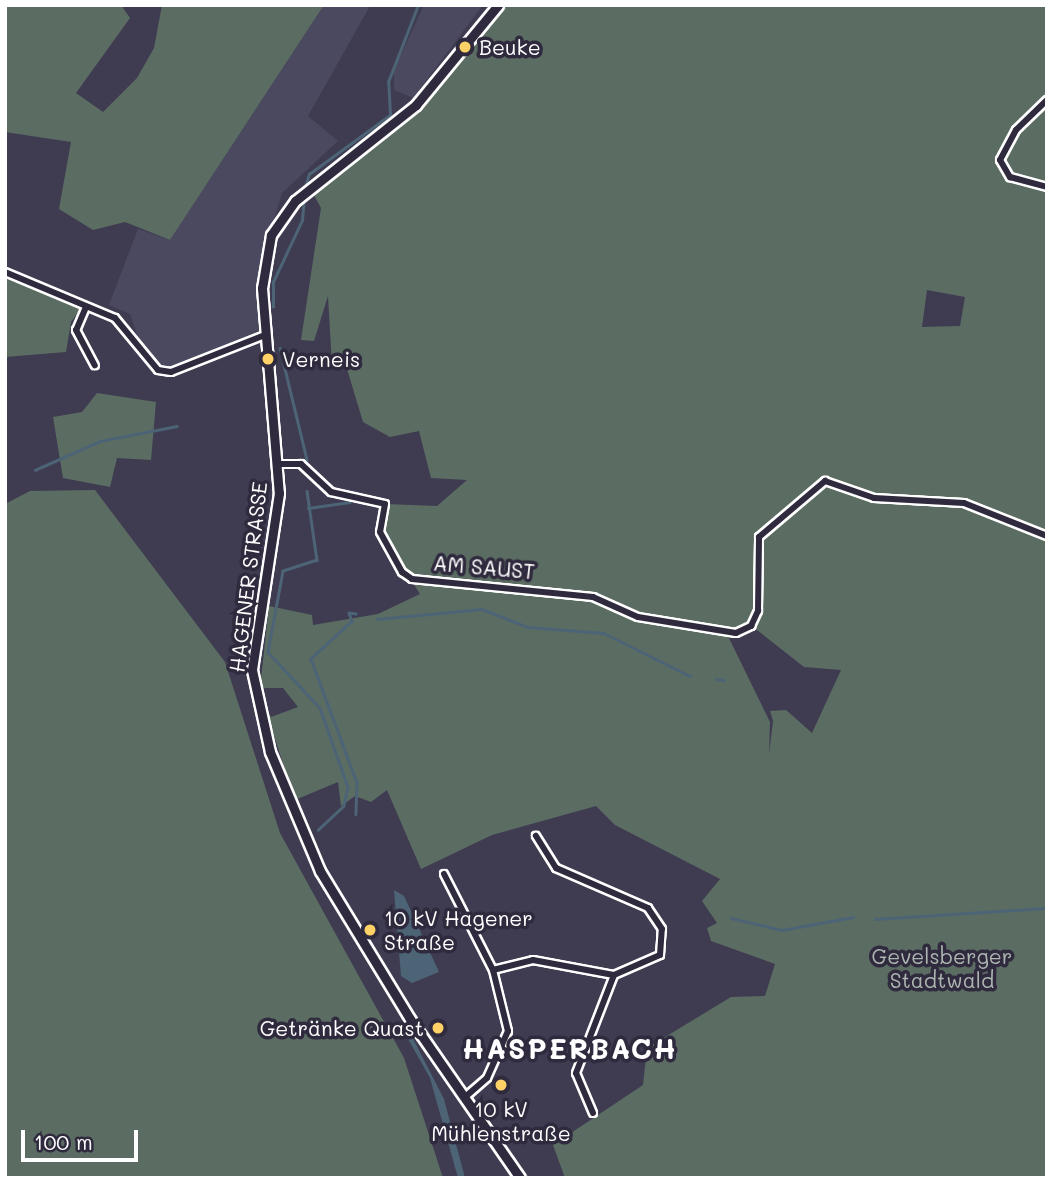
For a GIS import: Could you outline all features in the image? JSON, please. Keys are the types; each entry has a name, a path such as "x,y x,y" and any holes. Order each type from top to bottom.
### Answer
{"main road":[{"name":"HAGENER STRASSE","path":"498,5 416,105 310,188 278,220 262,264 265,335 279,464 252,670 258,717 320,871 406,1013 466,1096 520,1178"}],"street":[{"path":"1047,100 1016,130 1000,160 1010,177 1047,187"},
{"path":"5,272 115,318 148,364 172,372 265,335"},
{"path":"86,307 76,330 95,365"},
{"name":"AM SAUST","path":"279,464 301,464 331,492 385,504 380,532 412,579 593,597 638,617 736,633 751,626 758,611 759,537 825,481 874,498 976,506 1047,536"},
{"path":"493,970 533,960 614,975 660,954 664,937 657,921 629,895 556,868 536,836"},
{"path":"443,874 493,970 508,1031 487,1078 466,1096"},
{"path":"593,1114 576,1073 614,975"}],"shaded area":[{"path":"324,5 370,6 308,116 338,141 282,193 261,264 261,330 168,368 145,358 130,314 109,305 138,229 170,240"},
{"path":"424,5 483,5 413,98 394,90 394,70"},
{"path":"394,890 404,896 439,972 412,983 401,976"},
{"path":"408,1029 444,1099 465,1178 458,1178 430,1078 403,1030"}],"green space":[{"path":"5,5 121,5 130,18 76,93 103,112 137,78 154,48 162,5 324,5 170,240 125,222 93,230 59,209 71,142 5,132"},
{"name":"Gevelsberger Stadtwald","path":"498,5 1047,5 1047,184 1011,174 1000,159 1010,177 1047,188 1047,1178 565,1178 553,1145 643,1085 647,1048 731,997 765,996 775,964 711,941 707,928 717,923 702,901 720,879 615,825 596,806 492,835 421,869 387,790 371,802 355,796 341,806 338,782 295,800 263,702 271,717 298,707 283,688 260,688 269,606 312,615 313,625 378,614 420,594 380,532 379,518 385,504 437,506 467,480 431,478 419,431 390,437 363,422 347,369 332,365 328,296 314,341 301,340 321,208 310,188 399,121","holes":["927,290 965,297 960,326 922,327","508,586 592,596 638,616 737,632 752,626 804,667 841,670 812,733 786,710 770,711 773,721 769,754 770,722 726,632 638,618 593,598"]},
{"path":"5,278 81,308 71,322 66,352 5,357"},
{"path":"97,393 156,402 151,460 117,458 110,487 63,478 53,417 82,412"},
{"path":"95,490 225,662 280,833 404,1058 443,1178 5,1178 5,504 30,491"}],"waterway":[{"path":"304,190 309,174 390,115 388,82 418,5"},
{"path":"273,307 273,282 302,220 304,197"},
{"path":"280,348 307,460"},
{"path":"35,470 100,441 177,426"},
{"path":"307,491 317,560 283,571 268,652 320,708 348,787 344,806 318,830"},
{"path":"308,508 350,502"},
{"path":"377,619 482,609 528,627 604,633 690,676"},
{"path":"356,614 349,613 352,621 311,659 357,783 356,814"},
{"path":"716,679 724,680"},
{"path":"875,919 1047,908"},
{"path":"731,918 782,930 853,917"}],"place":[{"name":"Beuke","path":"465,47"},
{"name":"Verneis","path":"268,359"},
{"name":"10 kV Hagener Straße","path":"370,930"},
{"name":"Getränke Quast","path":"438,1028"},
{"name":"10 kV Mühlenstraße","path":"501,1085"}],"district":[{"name":"HASPERBACH","path":"570,1048"}]}
